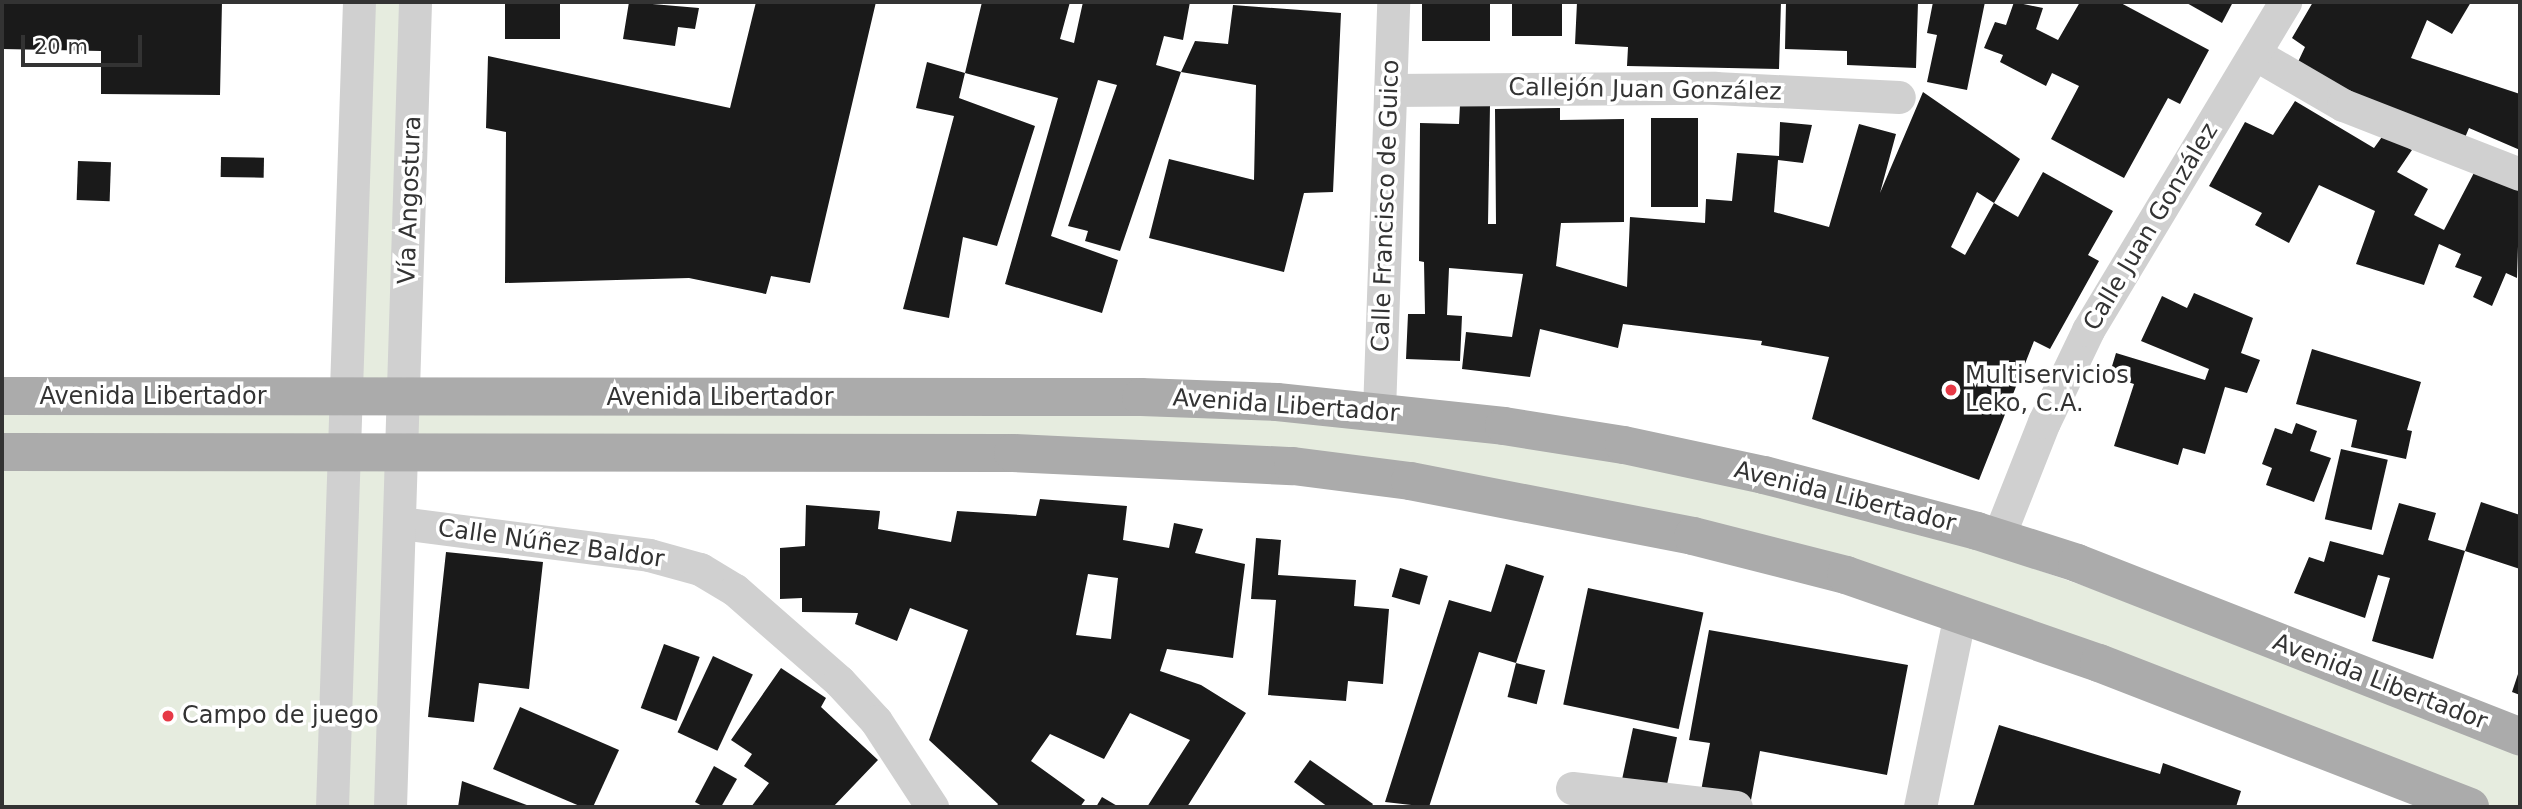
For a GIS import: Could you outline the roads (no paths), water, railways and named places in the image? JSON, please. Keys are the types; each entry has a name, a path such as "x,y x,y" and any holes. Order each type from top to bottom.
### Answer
{"main road":[{"name":"Avenida Libertador","path":"2,396 1141,397 1379,411 1624,445 1764,475 1998,538 2077,563 2520,737"},
{"path":"2,452 1013,453 1293,466 1410,481 1693,536 1846,575 1960,613 2470,807"}],"street":[{"path":"332,807 359,2"},
{"name":"Vía Angostura","path":"402,451 415,2"},
{"name":"Calle Francisco de Guico","path":"1379,411 1393,2"},
{"name":"Calle Juan González","path":"1998,538 2044,422 2088,330 2161,202 2285,2"},
{"path":"2255,54 2343,105 2520,174"},
{"name":"Callejón Juan González","path":"1390,90 1715,88 1899,97"},
{"path":"390,807 402,451"},
{"name":"Calle Núñez Baldor","path":"400,523 649,555 700,569 735,590 839,681 876,721 932,807"},
{"path":"1920,807 1960,613"},
{"path":"1572,788 1736,807"}],"place":[{"name":"Multiservicios Leko, C.A.","path":"1951,390"},
{"name":"Campo de juego","path":"168,716"}]}
